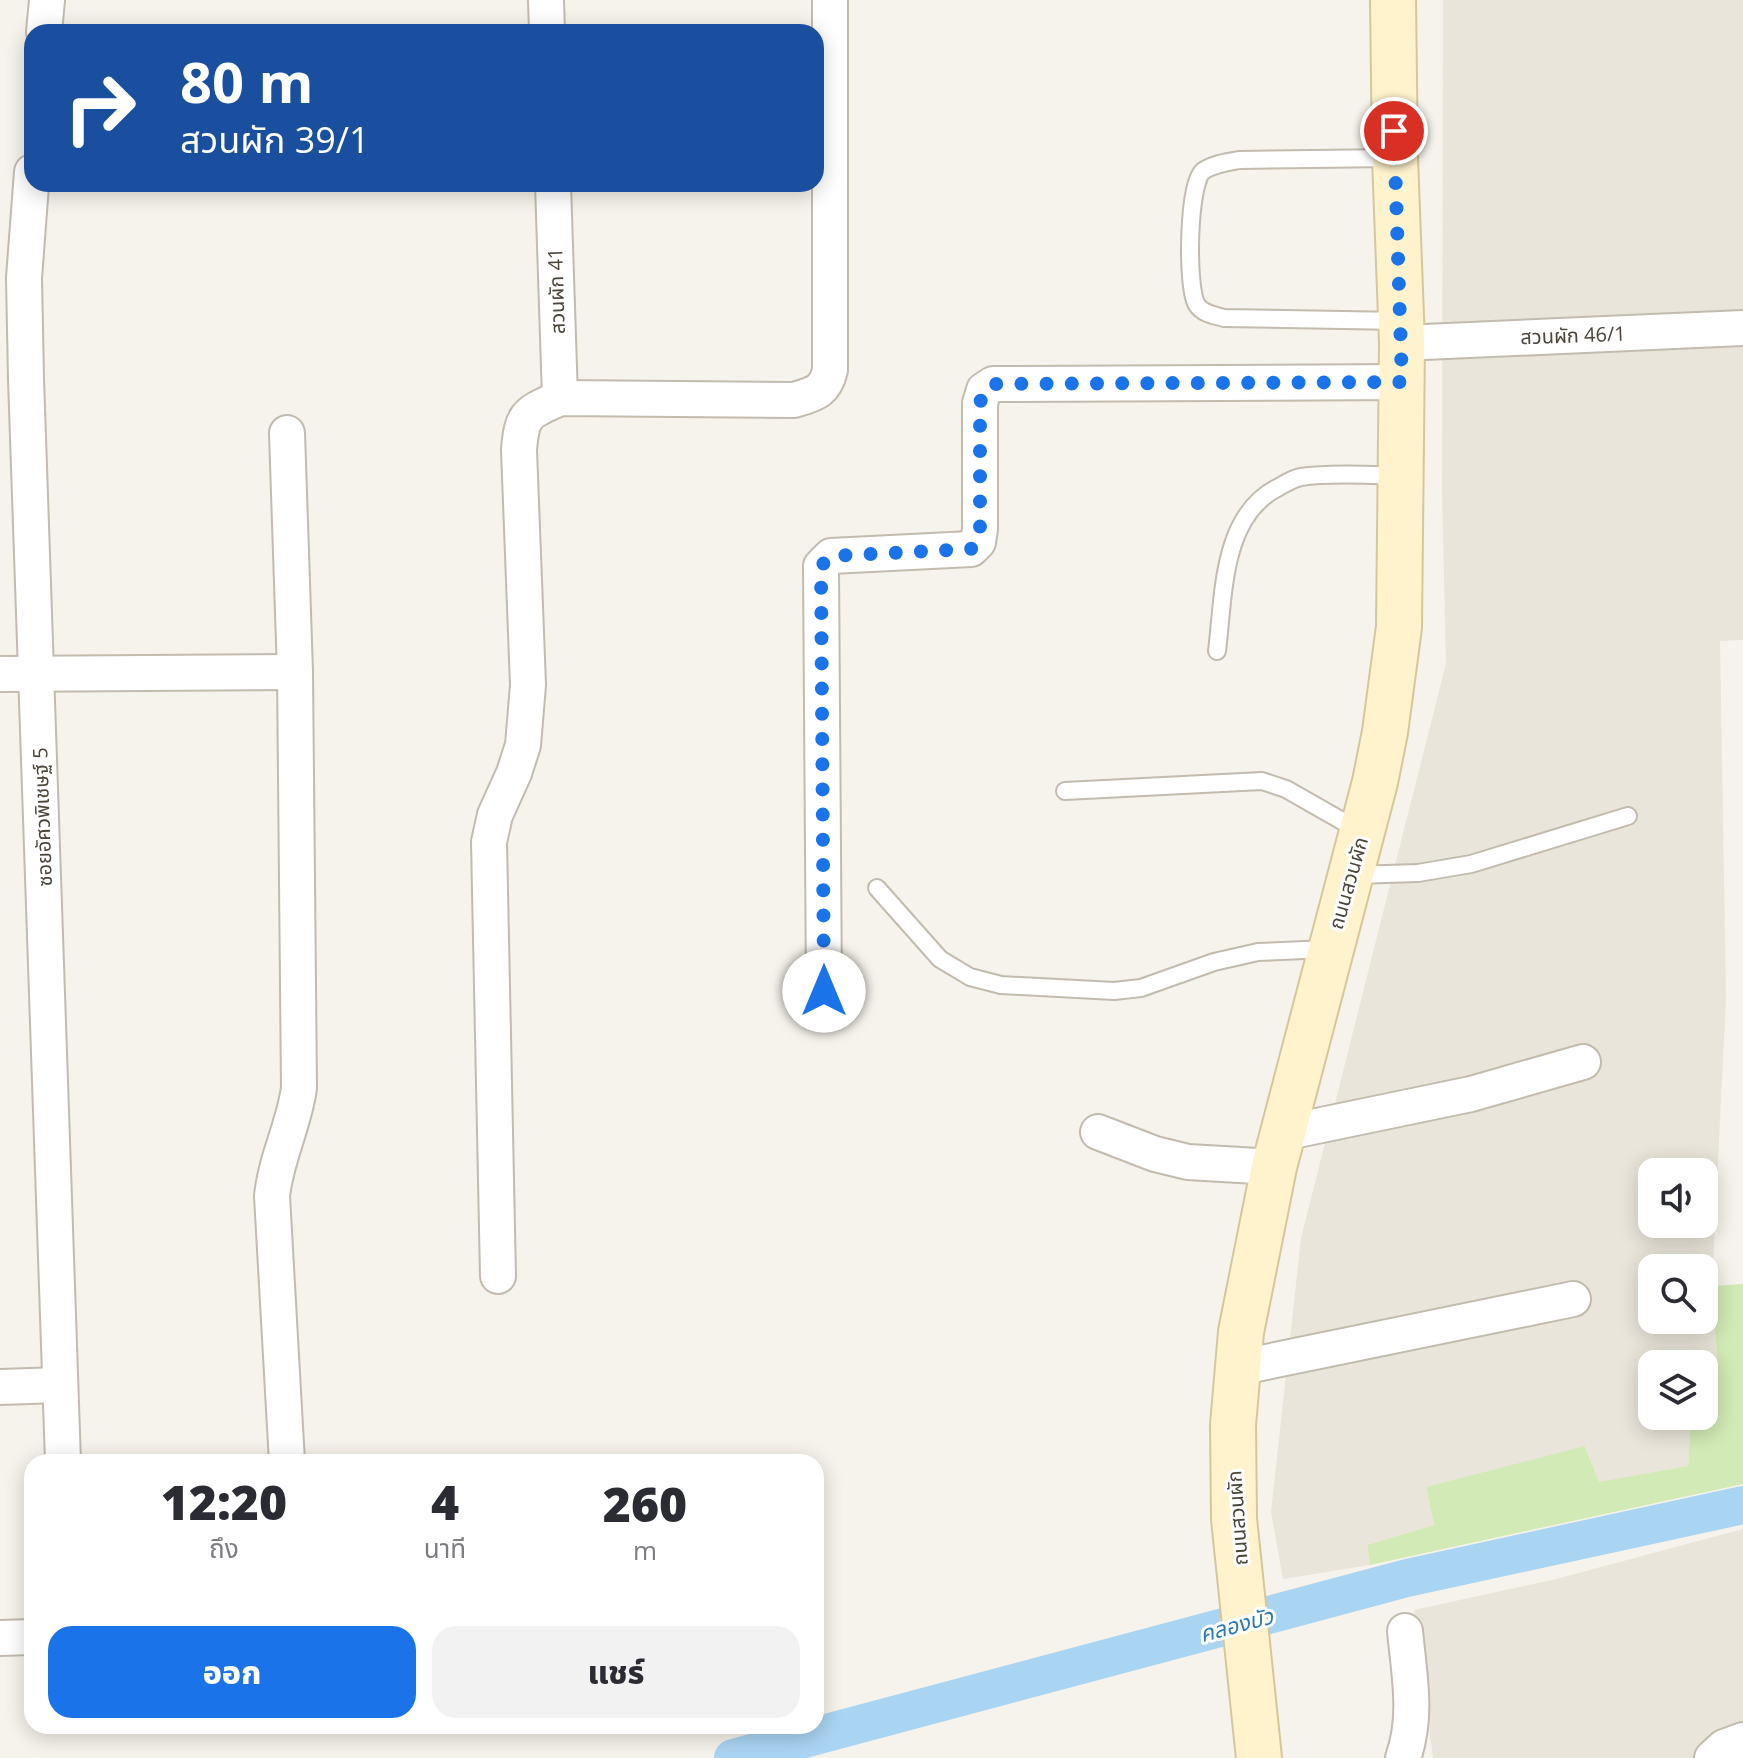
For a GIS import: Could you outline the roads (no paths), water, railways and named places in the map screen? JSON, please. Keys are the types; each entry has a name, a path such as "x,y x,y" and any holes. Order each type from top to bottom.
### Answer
{"street":[{"path":"45,24 47,0"},
{"path":"546,0 547,24"},
{"path":"498,1276 489,842 495,815 523,745 528,685 519,450 521,425 528,415 560,398 794,400 820,392 827,383 830,370 830,0"},
{"name":"ถนนสวนผัก","path":"1259,1758 1234,1519 1233,1425 1237,1368 1248,1291 1278,1150 1329,949 1363,833 1385,732 1399,627 1402,349 1393,0"},
{"name":"ซอยอัศวพิเชษฐ์ 5","path":"30,192 24,278 63,1454"},
{"name":"สวนผัก 41","path":"553,192 560,398"},
{"name":"สวนผัก 46/1","path":"824,991 821,566 831,556 971,549 978,542 980,403 984,390 993,384 1402,349 1743,328"},
{"path":"287,433 295,672 299,1088 296,1113 274,1170 272,1196 287,1454"},
{"path":"0,674 295,672"},
{"path":"1098,1132 1155,1154 1188,1162 1278,1150 1583,1062"},
{"path":"1237,1368 1573,1299"},
{"path":"0,1387 60,1385"},
{"path":"1403,1758 1411,1736 1413,1710 1405,1631"},
{"path":"0,1638 24,1637"},
{"path":"1712,1758 1724,1747 1743,1740"}],"lane":[{"path":"1395,158 1239,160 1218,164 1201,172 1194,189 1191,223 1193,295 1198,307 1224,318 1402,349"},
{"path":"1217,651 1227,566 1236,535 1251,507 1274,489 1299,477 1401,475"},
{"path":"1065,791 1262,781 1286,789 1363,833"},
{"path":"1349,875 1418,873 1471,864 1628,816"},
{"path":"877,888 940,959 970,977 1001,985 1114,991 1141,988 1214,962 1258,952 1329,949"}],"waterway":[{"name":"คลองบัว","path":"824,1734 1407,1578 1743,1505"},
{"name":"คลองบัว","path":"733,1758 823,1734"}]}
